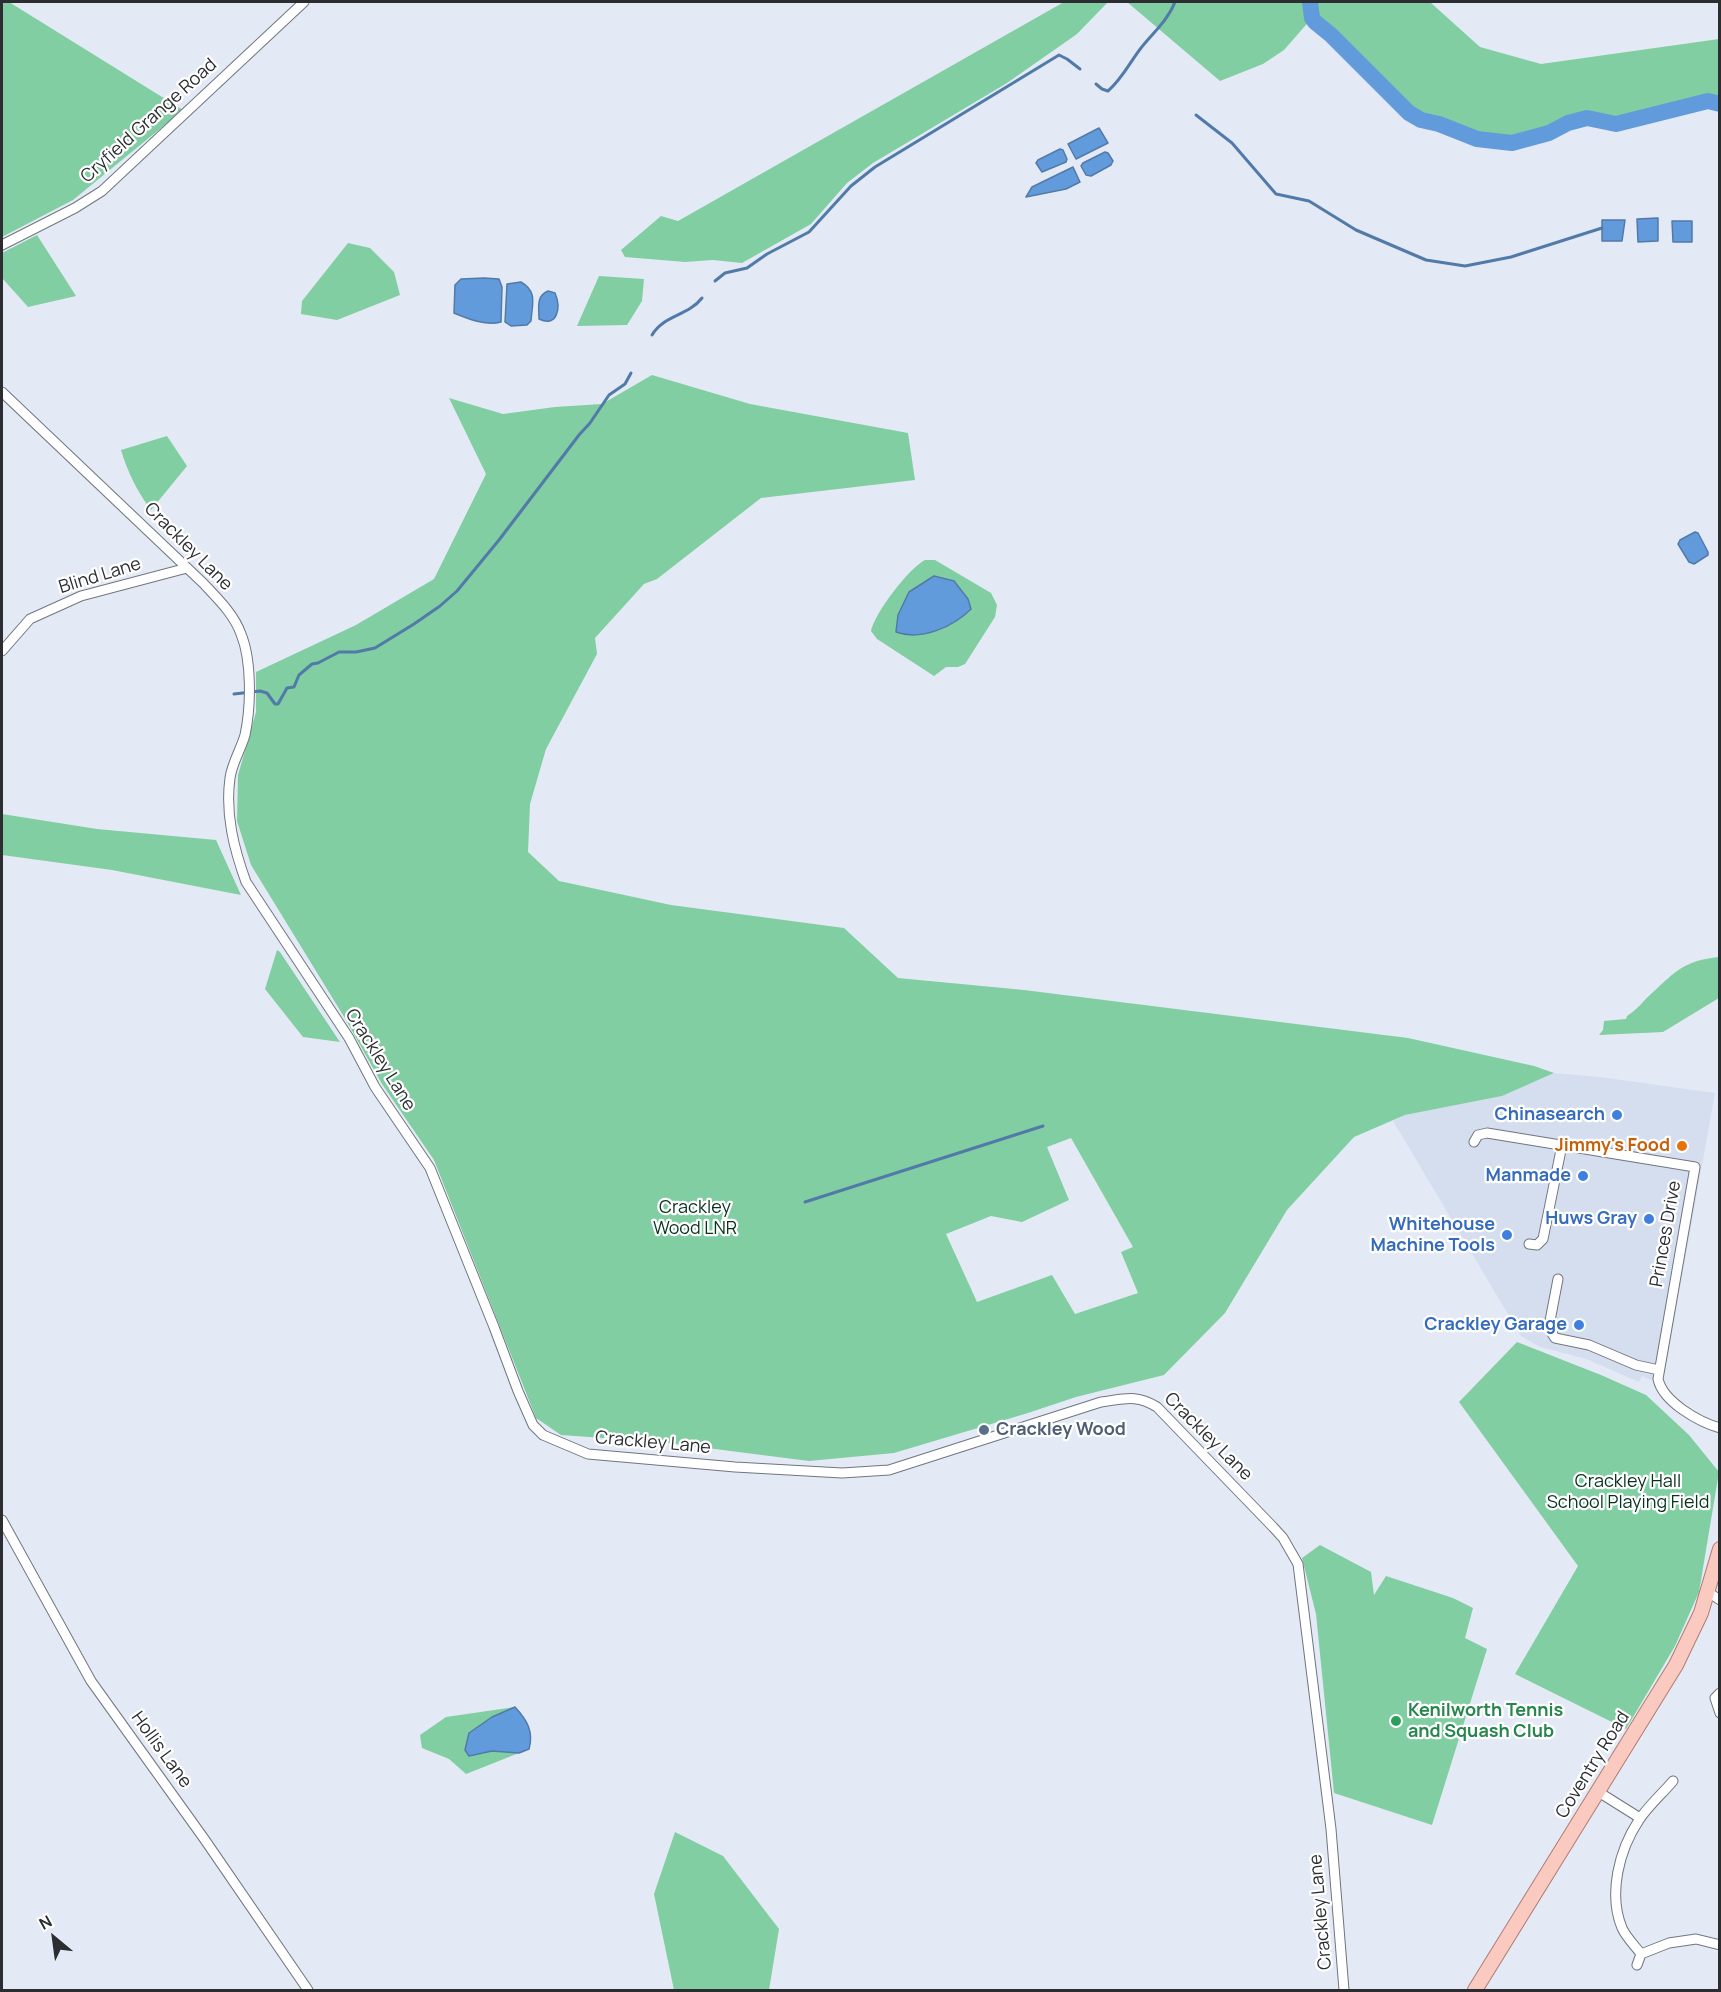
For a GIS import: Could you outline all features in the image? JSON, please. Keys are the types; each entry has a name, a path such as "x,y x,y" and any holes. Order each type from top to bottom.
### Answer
{"main road":[{"name":"Coventry Road","path":"1475,1990 1676,1665 1714,1596 1719,1549"}],"street":[{"name":"Cryfield Grange Road","path":"2,245 75,208 102,191 304,2"},
{"name":"Crackley Lane","path":"2,392 203,582 230,613 242,634 247,657 249,690 245,734 230,777 229,825 246,882 349,1038 375,1086 430,1168 533,1425 543,1435 588,1454 735,1467 842,1473 889,1470 1101,1402 1130,1398 1144,1399 1157,1407 1283,1538 1298,1564 1330,1829 1344,1990"},
{"name":"Blind Lane","path":"2,651 30,619 81,596 187,568"},
{"name":"Princes Drive","path":"1474,1142 1478,1136 1486,1133 1695,1167 1659,1370"},
{"path":"1529,1244 1537,1245 1543,1239 1562,1145"},
{"path":"1558,1279 1550,1326 1555,1338 1589,1345 1636,1365 1659,1370 1660,1387 1675,1403 1694,1418 1719,1428"},
{"name":"Hollis Lane","path":"2,1520 91,1681 206,1840 308,1990"},
{"path":"1719,1693 1715,1698 1719,1713"},
{"path":"1641,1954 1623,1930 1615,1907 1617,1877 1625,1851 1640,1818 1673,1781"},
{"path":"1598,1791 1640,1818"},
{"path":"1637,1965 1641,1954 1669,1943 1696,1939 1719,1945"}],"shaded area":[{"path":"1554,1073 1715,1093 1665,1372 1651,1380 1642,1376 1639,1382 1586,1359 1540,1347 1521,1336 1393,1121 1405,1115 1502,1096"}],"green space":[{"path":"2,2 9,2 183,110 73,200 2,237"},
{"path":"1064,2 1108,2 1077,34 1007,83 873,163 847,183 811,224 742,263 713,260 685,262 625,257 621,250 661,216 678,221"},
{"path":"1127,2 1430,2 1480,47 1541,64 1719,39 1719,104 1708,101 1616,124 1587,118 1568,123 1549,133 1512,143 1477,139 1439,124 1421,120 1409,113 1382,83 1312,18 1284,50 1263,64 1220,81"},
{"path":"37,235 76,296 28,307 2,278 2,253"},
{"path":"348,243 370,248 394,272 400,295 337,320 301,314 302,301"},
{"path":"599,276 644,279 642,301 627,325 577,326"},
{"name":"Crackley Wood LNR","path":"652,375 750,404 908,433 915,480 761,498 657,579 644,584 595,638 597,654 546,749 530,804 528,852 559,881 671,905 844,928 898,978 1024,990 1408,1038 1534,1066 1554,1073 1502,1096 1405,1115 1354,1137 1287,1210 1225,1313 1164,1375 1076,1397 894,1453 809,1461 660,1442 561,1435 536,1418 434,1160 382,1084 346,1020 251,865 237,821 238,775 256,712 256,672 356,625 434,579 486,474 449,398 503,414 602,404","holes":["1071,1138 1133,1247 1121,1252 1138,1293 1075,1314 1052,1275 977,1302 946,1234 991,1216 1022,1222 1069,1200 1047,1147"]},
{"path":"167,436 187,466 151,510 133,482 121,450"},
{"path":"925,560 935,560 991,593 997,605 995,617 965,664 958,667 946,667 934,676 877,639 871,631 893,592 910,572"},
{"path":"2,814 97,829 216,840 241,895 112,870 2,855"},
{"path":"277,950 340,1042 303,1037 265,989"},
{"path":"1719,957 1719,998 1663,1032 1599,1035 1603,1030 1604,1021 1626,1019 1682,968 1697,961"},
{"name":"Crackley Hall School Playing Field","path":"1517,1342 1646,1395 1689,1435 1719,1472 1699,1592 1675,1646 1626,1729 1515,1674 1578,1566 1459,1402"},
{"name":"Kenilworth Tennis and Squash Club","path":"1320,1545 1371,1572 1374,1595 1386,1576 1453,1598 1473,1608 1465,1638 1487,1649 1432,1825 1334,1793 1316,1614 1302,1558"},
{"path":"515,1707 492,1717 482,1754 492,1751 519,1753 466,1774 449,1759 422,1748 420,1735 446,1717"},
{"path":"675,1832 723,1856 779,1929 769,1990 674,1990 654,1894"}],"water":[{"path":"1099,128 1108,143 1076,159 1068,144"},
{"path":"1060,149 1063,150 1066,162 1042,172 1036,163 1038,160"},
{"path":"1105,152 1113,161 1111,165 1091,176 1086,175 1081,166 1083,163"},
{"path":"1073,167 1080,182 1066,189 1026,197 1032,187"},
{"path":"1658,218 1658,241 1638,242 1637,219"},
{"path":"1602,220 1625,220 1622,241 1602,241"},
{"path":"1672,221 1692,221 1692,242 1673,242"},
{"path":"461,279 499,279 502,287 501,322 471,320 454,313 455,285"},
{"path":"521,282 532,294 531,321 527,325 511,326 505,322 507,284"},
{"path":"548,291 555,293 558,310 554,318 545,321 539,319 539,302 544,293"},
{"path":"1695,532 1698,533 1708,555 1694,564 1689,562 1678,544 1680,540"},
{"path":"934,576 954,581 968,599 971,609 964,616 936,631 916,635 896,632 898,615 909,592"},
{"path":"515,1707 530,1732 529,1749 519,1753 492,1751 469,1756 465,1750 469,1733 492,1717"}],"waterway":[{"path":"1096,84 1108,91 1113,86 1164,21 1175,2"},
{"path":"1310,2 1312,18 1315,22 1409,113 1421,120 1439,124 1477,139 1512,143 1549,133 1568,123 1587,118 1616,124 1708,101 1720,104"},
{"path":"715,281 725,273 747,268 767,254 809,232 851,186 875,167 1059,55 1080,69"},
{"path":"1196,115 1232,143 1276,194 1309,201 1356,230 1426,260 1465,266 1511,257 1602,228"},
{"path":"652,335 663,323 690,309 702,298"},
{"path":"234,694 260,691 267,693 275,704 278,704 287,688 294,687 299,675 312,664 339,652 356,652 375,648 440,606 457,591 499,540 609,395 625,384 631,373"},
{"path":"805,1202 1043,1126"}],"place":[{"name":"Chinasearch","path":"1617,1115"},
{"name":"Jimmy's Food","path":"1682,1146"},
{"name":"Manmade","path":"1583,1176"},
{"name":"Huws Gray","path":"1649,1219"},
{"name":"Whitehouse Machine Tools","path":"1507,1235"},
{"name":"Crackley Garage","path":"1579,1325"},
{"name":"Crackley Wood","path":"984,1430"},
{"name":"Kenilworth Tennis and Squash Club","path":"1396,1721"}]}
